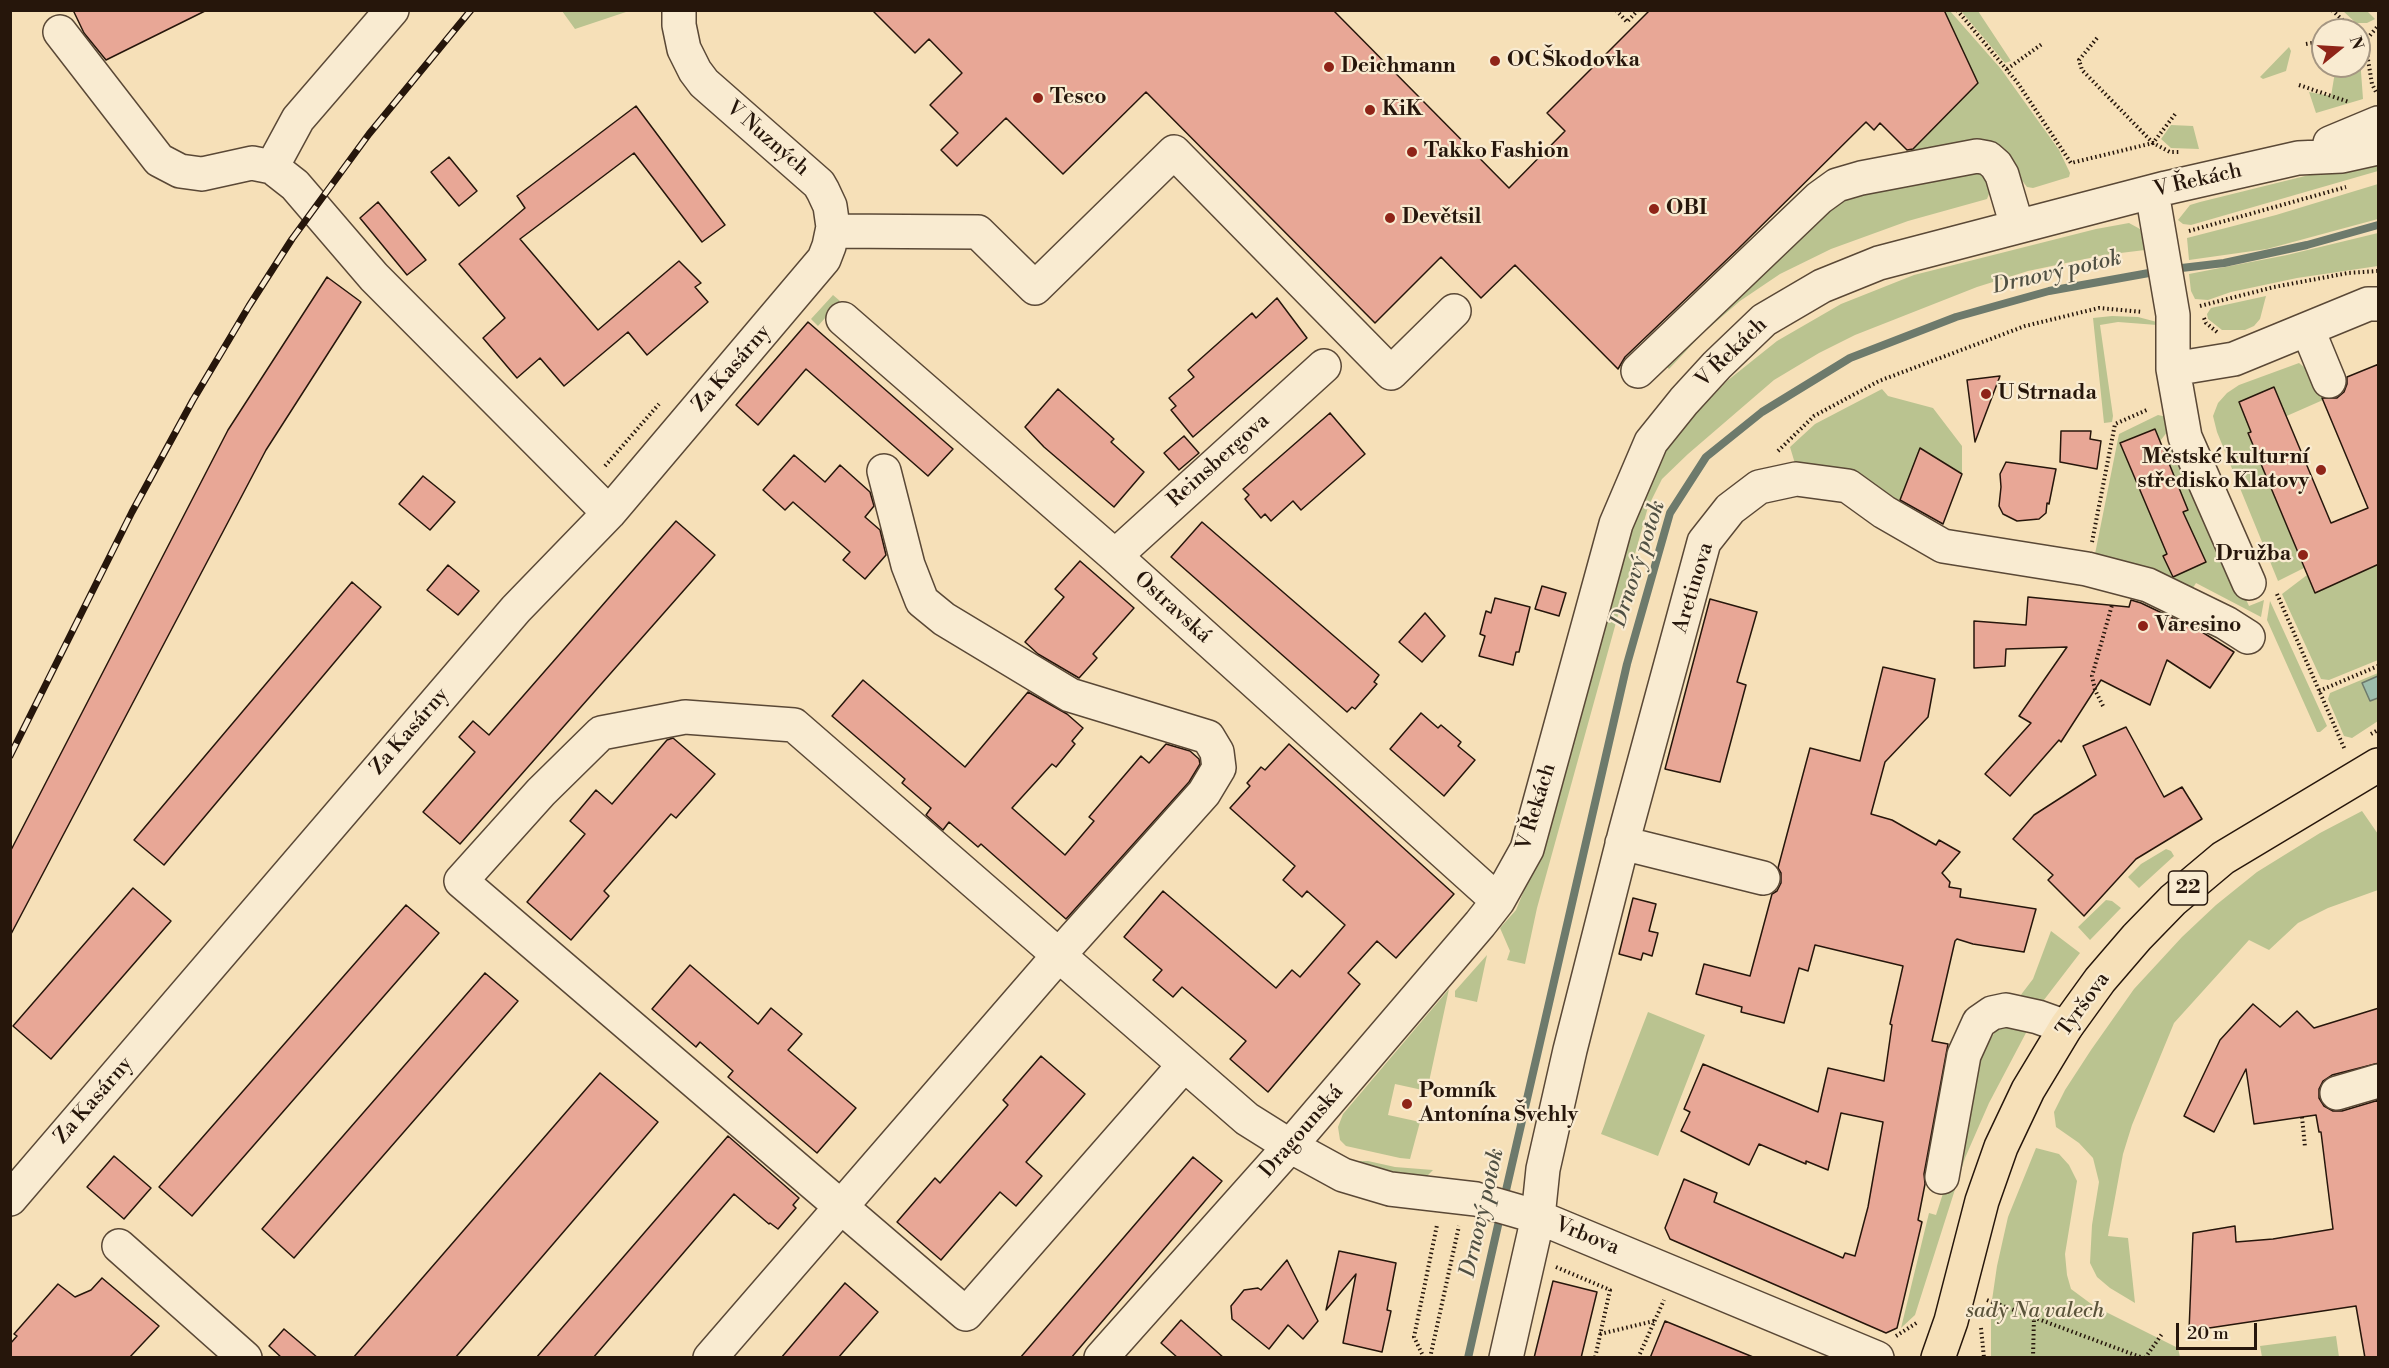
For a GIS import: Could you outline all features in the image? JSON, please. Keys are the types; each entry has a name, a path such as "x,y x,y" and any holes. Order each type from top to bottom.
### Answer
{"main road":[{"name":"Tyršova","path":"1938,1358 1951,1321 1982,1201 2001,1147 2028,1090 2066,1027 2107,971 2181,893 2223,858 2379,765"}],"street":[{"path":"272,167 298,119 392,10"},
{"name":"V Nuzných","path":"679,10 679,25 684,49 695,71 704,83 819,184 830,206 833,231"},
{"path":"60,32 159,160 180,171 202,174 252,163 272,167 295,185 374,277 609,513"},
{"name":"V Řekách","path":"2298,158 2379,123"},
{"name":"V Řekách","path":"1498,901 1527,849 1616,524 1651,442 1717,365 1764,320 1822,286 1879,263 2152,192 2298,158 2342,156 2379,148"},
{"path":"833,231 978,232 1035,288 1174,152 1391,373 1454,311"},
{"path":"1638,371 1819,198 1837,185 1862,177 1977,156 1988,158 2002,175 2017,226"},
{"path":"2152,192 2171,304 2175,383 2185,437 2262,587"},
{"name":"Za Kasárny","path":"10,1199 516,609 609,513 815,271 830,246 833,231"},
{"path":"2175,383 2368,304 2379,304"},
{"name":"Ostravská","path":"843,319 1115,556 1498,901"},
{"path":"2308,330 2329,381"},
{"name":"Reinsbergova","path":"1115,556 1324,366"},
{"path":"710,1358 1059,956 1204,793 1220,768 1217,752 1208,736 1070,695 944,620 922,601 909,565 884,471"},
{"name":"Aretinova","path":"1506,1358 1531,1215 1622,843 1704,542 1730,509 1759,487 1796,479 1848,486 1884,512 1942,546 2087,570 2148,585 2226,622 2248,637"},
{"name":"Vrbova","path":"842,1207 461,881 541,792 601,733 685,717 794,725 1247,1119 1290,1146 1343,1175 1390,1190 1462,1197 1531,1215 1884,1348"},
{"path":"1622,843 1763,878"},
{"name":"Dragounská","path":"1101,1358 1290,1146 1498,901"},
{"path":"1942,1177 1964,1055 1979,1022 1992,1013 2006,1010 2038,1017 2066,1027"},
{"path":"842,1207 966,1314 1184,1065"},
{"path":"2337,1094 2379,1081"},
{"path":"119,1246 245,1358"}],"path":[{"path":"1616,10 1627,22 1638,10"},
{"path":"1957,10 2007,69 2072,163 2153,143 2176,113"},
{"path":"2097,38 2079,60 2082,70 2153,143 2170,152 2192,153"},
{"path":"2306,44 2311,43"},
{"path":"2007,69 2042,44"},
{"path":"2371,78 2379,98"},
{"path":"2299,85 2353,104"},
{"path":"2162,243 2192,231 2357,184"},
{"path":"1759,487 1762,466 1814,416 1879,381 2025,326 2099,308 2171,304 2199,306 2274,287 2349,273 2379,271"},
{"path":"2087,570 2115,424 2175,383"},
{"path":"2103,706 2095,690 2092,676 2120,578"},
{"path":"2262,587 2319,692 2345,750"},
{"path":"2319,692 2379,666"},
{"path":"2302,1117 2305,1147"},
{"path":"1424,1358 1414,1337 1462,1197"},
{"path":"1430,1358 1462,1197"},
{"path":"1547,1263 1610,1290 1595,1358"},
{"path":"1638,1358 1666,1297"},
{"path":"1989,1301 2144,1358 2162,1334"},
{"path":"1884,1348 1915,1326 1923,1315"},
{"path":"2033,1358 2034,1316"},
{"path":"1600,1334 1654,1321"}],"green space":[{"path":"562,11 629,11 575,29"},
{"path":"1944,11 1950,11 2001,69 2059,150 2070,173 2069,177 2033,188 2027,187 2020,178 1910,152 1978,83"},
{"path":"1961,11 1978,11 2011,61 2005,63"},
{"path":"2343,11 2367,11 2375,19 2371,21 2371,18 2351,18"},
{"path":"2289,47 2291,51 2286,71 2263,79 2260,77"},
{"path":"2334,78 2361,78 2363,99 2316,113 2309,92 2331,96"},
{"path":"2171,125 2193,126 2199,149 2171,148 2161,139"},
{"path":"2378,158 2378,171 2191,225 2183,224 2178,220 2190,205"},
{"path":"1983,169 1991,189 1987,199 1908,221 1831,249 1780,274 1740,301 1703,333 1669,369 1666,366 1835,197"},
{"path":"2378,184 2378,219 2267,249 2189,260 2187,238 2276,215"},
{"path":"2129,223 2140,229 2145,250 2104,255 2028,271 1977,287 1855,335 1819,353 1774,380 1662,479 1648,507 1537,908 1525,964 1507,960 1510,951 1500,928 1516,910 1541,849 1609,601 1643,495 1664,453 1688,422 1727,381 1777,341 1841,304 1914,275 2096,229"},
{"path":"2378,233 2378,266 2297,278 2231,292 2208,300 2195,299 2191,291 2189,274 2287,255"},
{"path":"833,295 840,301 818,326 811,319"},
{"path":"2266,296 2260,319 2254,326 2245,330 2222,330 2208,319 2207,314 2211,308"},
{"path":"2138,317 2157,322 2157,325 2118,322 2100,325 2113,416 2112,422 2104,423 2093,318"},
{"path":"2299,363 2313,374 2323,400 2248,433 2304,568 2278,581 2217,432 2213,416 2218,403 2239,385"},
{"path":"1882,389 1888,396 1933,408 1962,446 1962,474 1921,448 1896,510 1796,467 1790,447 1815,424"},
{"path":"2158,415 2167,417 2168,431 2160,441 2154,429 2120,443 2154,524 2188,510 2164,452 2174,448 2182,457 2249,606 2264,600 2261,617 2196,583 2191,591 2165,575 2094,559 2119,434","holes":["2196,541 2205,562 2172,577 2163,556"]},
{"path":"2378,564 2378,660 2329,680 2321,679 2282,594 2307,575 2315,593"},
{"path":"2270,601 2327,726 2320,732 2317,732 2267,620"},
{"path":"2378,673 2378,676 2362,683 2370,701 2378,698 2378,721 2352,738 2344,736 2328,699 2330,693"},
{"path":"2362,811 2378,834 2378,890 2328,908 2298,923 2269,950 2249,940 2174,1023 2132,1125 2123,1154 2108,1236 2128,1238 2135,1303 2097,1277 2090,1263 2092,1225 2099,1182 2093,1158 2079,1143 2056,1127 2054,1112 2065,1090 2091,1050 2134,989 2182,937 2216,905 2257,872 2320,833"},
{"path":"2166,849 2174,856 2139,888 2128,877 2141,864"},
{"path":"2106,900 2112,901 2121,908 2090,940 2078,927"},
{"path":"2051,931 2080,953 2037,1009 2017,1000 2033,979"},
{"path":"1487,955 1477,1002 1455,997 1455,991"},
{"path":"1449,989 1427,1091 1395,1084 1388,1115 1420,1122 1410,1159 1346,1146 1340,1140 1338,1127 1343,1114"},
{"path":"1648,1012 1705,1035 1658,1156 1601,1134"},
{"path":"2011,1023 2028,1029 1989,1103 1965,1158 1915,1315 1901,1328 1929,1213 1936,1215 1960,1141 1982,1054 1996,1030"},
{"name":"sady Na valech","path":"2036,1148 2059,1154 2069,1165 2077,1181 2065,1254 2071,1289 2094,1306 2178,1348 2180,1357 1991,1357 1991,1307 1997,1266 2008,1217"},
{"path":"1360,1161 1433,1170 1426,1177 1401,1176 1358,1165"},
{"path":"2336,1336 2339,1357 2262,1357 2260,1346"}],"shaded area":[{"path":"2378,676 2378,698 2370,701 2362,683"}],"building":[{"path":"73,10 207,10 106,60 84,33"},
{"path":"872,10 1333,10 1509,188 1565,131 1547,113 1650,10 1944,10 1978,83 1913,149 1907,150 1880,123 1874,130 1866,122 1625,357 1618,369 1515,265 1481,298 1441,257 1375,323 1146,92 1063,174 1006,118 957,166 941,150 958,133 930,105 962,73 929,39 915,53"},
{"path":"636,106 725,225 702,242 634,153 520,239 598,330 679,261 701,283 695,287 708,302 647,355 628,332 564,386 540,358 517,378 483,338 505,318 459,264 525,208 517,196"},
{"path":"449,157 477,191 459,206 431,172"},
{"path":"378,202 426,260 407,275 360,218"},
{"path":"327,277 361,302 266,450 10,936 10,852 228,430"},
{"path":"1277,298 1307,338 1193,437 1171,410 1176,406 1169,398 1194,377 1188,370 1252,313 1256,318"},
{"path":"808,322 953,449 928,476 806,369 758,425 736,405"},
{"name":"Městské kulturní středisko Klatovy","path":"2379,364 2379,564 2315,593 2248,433 2251,432 2239,402 2274,387 2331,523 2368,508 2322,398 2337,398 2344,392 2347,377"},
{"path":"2000,376 1975,442 1967,380"},
{"path":"1058,389 1114,439 1111,442 1144,472 1114,507 1044,447 1025,427"},
{"path":"1330,413 1365,454 1301,510 1293,501 1271,521 1265,514 1261,518 1245,499 1249,495 1243,489"},
{"path":"2155,429 2188,510 2183,512 2206,562 2173,577 2163,556 2167,554 2120,443"},
{"path":"2061,431 2091,431 2090,439 2101,441 2097,469 2060,462"},
{"path":"1184,436 1199,453 1179,470 1164,453"},
{"path":"1920,448 1962,474 1943,524 1900,500"},
{"path":"794,455 825,482 840,465 870,492 874,506 865,517 880,530 886,555 865,579 843,560 850,552 793,502 785,510 763,490"},
{"path":"2006,462 2056,469 2046,513 2039,519 2017,521 2003,514 1999,506 2000,474"},
{"path":"423,476 455,502 430,530 399,504"},
{"path":"676,521 715,555 460,844 423,812 475,752 459,737 473,721 489,735"},
{"path":"1202,522 1379,675 1374,682 1377,684 1355,709 1352,707 1347,712 1171,557"},
{"path":"1080,561 1134,608 1093,654 1097,658 1079,678 1038,654 1025,642 1064,597 1055,589"},
{"path":"448,565 479,591 458,615 427,590"},
{"path":"352,582 381,607 164,865 134,840"},
{"path":"1542,586 1566,593 1559,616 1535,609"},
{"path":"2028,597 2129,607 2131,600 2202,632 2234,652 2210,688 2167,660 2150,705 2101,680 2061,742 2059,740 2010,796 1985,774 2031,723 2019,716 2067,647 2006,649 2005,666 1974,668 1974,621 2026,625"},
{"path":"1495,598 1530,607 1519,652 1516,652 1513,665 1479,656 1485,636 1480,634 1486,611 1491,613"},
{"path":"1710,599 1757,612 1737,682 1746,685 1720,782 1665,769"},
{"path":"1425,613 1445,636 1422,662 1399,642"},
{"path":"1883,667 1935,679 1928,717 1885,762 1871,814 1892,820 1936,845 1939,840 1960,852 1942,873 1950,882 1949,887 1961,889 1960,897 2036,909 2024,952 1973,944 1957,939 1955,941 1932,1041 1948,1044 1924,1174 1925,1184 1918,1220 1922,1222 1897,1328 1886,1333 1670,1239 1665,1228 1684,1179 1717,1193 1714,1202 1843,1258 1845,1253 1855,1256 1868,1207 1883,1122 1841,1113 1828,1170 1806,1161 1806,1164 1759,1144 1749,1165 1681,1131 1690,1112 1684,1109 1703,1064 1818,1112 1828,1068 1884,1081 1892,1025 1890,1024 1903,966 1815,945 1808,971 1799,968 1784,1023 1741,1012 1742,1007 1696,994 1704,964 1750,976 1772,894 1777,891 1781,883 1781,873 1778,868 1810,748 1860,761"},
{"path":"863,680 965,767 1028,692 1067,714 1083,728 1072,741 1075,744 1056,767 1052,764 1012,808 1065,855 1094,821 1089,817 1141,756 1149,763 1166,744 1190,751 1199,759 1200,764 1189,782 1066,919 981,844 978,847 949,822 943,830 926,815 931,808 902,783 905,779 832,716"},
{"path":"1421,713 1438,728 1441,725 1461,742 1458,746 1475,760 1444,796 1390,749"},
{"path":"2126,727 2164,797 2182,787 2202,819 2136,859 2084,916 2048,880 2053,875 2013,839 2034,815 2096,775 2083,746"},
{"path":"673,738 715,774 676,818 671,814 604,891 609,896 571,940 527,902 585,834 570,821 596,790 612,804 667,740"},
{"path":"1289,744 1454,894 1396,958 1377,941 1348,973 1360,984 1268,1092 1230,1059 1246,1041 1182,987 1173,997 1153,980 1162,970 1124,937 1163,891 1276,988 1292,970 1300,977 1345,925 1307,891 1302,897 1283,880 1295,866 1230,808 1250,786 1247,783 1261,767 1265,770"},
{"path":"133,888 171,921 51,1059 13,1026"},
{"path":"1633,898 1656,904 1649,931 1658,933 1652,956 1643,953 1641,960 1619,954"},
{"path":"406,905 439,933 192,1216 159,1187"},
{"path":"690,965 758,1024 771,1008 802,1034 788,1050 856,1108 817,1153 728,1077 733,1071 700,1042 696,1047 652,1009"},
{"path":"485,973 518,1001 294,1258 262,1229"},
{"path":"2253,1004 2280,1027 2297,1011 2314,1028 2379,1008 2379,1063 2332,1075 2323,1081 2319,1089 2319,1098 2324,1106 2333,1111 2342,1111 2379,1100 2379,1358 2365,1358 2356,1306 2189,1331 2193,1233 2235,1226 2236,1242 2273,1239 2333,1229 2321,1132 2319,1132 2316,1115 2254,1124 2246,1069 2214,1132 2184,1116 2220,1040"},
{"path":"1041,1056 1085,1094 1026,1162 1042,1176 1016,1206 1000,1192 941,1260 897,1222 935,1178 940,1183 1008,1105 1003,1100"},
{"path":"600,1073 658,1122 455,1358 353,1358"},
{"path":"728,1136 799,1198 793,1205 796,1208 778,1229 734,1194 593,1358 536,1358"},
{"path":"114,1156 151,1188 124,1219 87,1187"},
{"path":"1193,1157 1222,1181 1071,1358 1020,1358"},
{"path":"1339,1251 1396,1263 1387,1310 1391,1311 1382,1352 1343,1343 1356,1274 1326,1310"},
{"path":"1287,1260 1318,1321 1303,1339 1288,1325 1269,1349 1232,1319 1231,1306 1244,1290 1258,1288 1261,1290"},
{"path":"102,1278 159,1326 129,1358 10,1358 10,1344 17,1336 14,1334 58,1284 75,1297 91,1290"},
{"path":"1553,1281 1597,1292 1581,1358 1534,1358"},
{"path":"845,1283 878,1312 838,1358 781,1358"},
{"path":"1181,1320 1224,1358 1178,1358 1161,1343"},
{"path":"1665,1321 1753,1357 1753,1358 1650,1358"},
{"path":"284,1329 318,1358 282,1358 269,1346"}],"waterway":[{"name":"Drnový potok","path":"2173,269 2224,263 2307,245 2378,225"},
{"name":"Drnový potok","path":"1504,1199 1627,664 1670,513 1706,457 1762,412 1850,358 1956,317 2049,291 2160,271"},
{"name":"Drnový potok","path":"1468,1358 1501,1212"}],"railway":[{"path":"10,756 132,512 193,400 249,306 292,239 369,134 471,10"}],"place":[{"name":"OC Škodovka","path":"1495,61"},
{"name":"Deichmann","path":"1329,67"},
{"name":"Tesco","path":"1038,98"},
{"name":"KiK","path":"1370,110"},
{"name":"Takko Fashion","path":"1412,152"},
{"name":"OBI","path":"1654,209"},
{"name":"Devětsil","path":"1390,218"},
{"name":"U Strnada","path":"1986,394"},
{"name":"Městské kulturní středisko Klatovy","path":"2321,470"},
{"name":"Družba","path":"2303,555"},
{"name":"Varesino","path":"2143,626"},
{"name":"Pomník Antonína Švehly","path":"1407,1104"}]}
